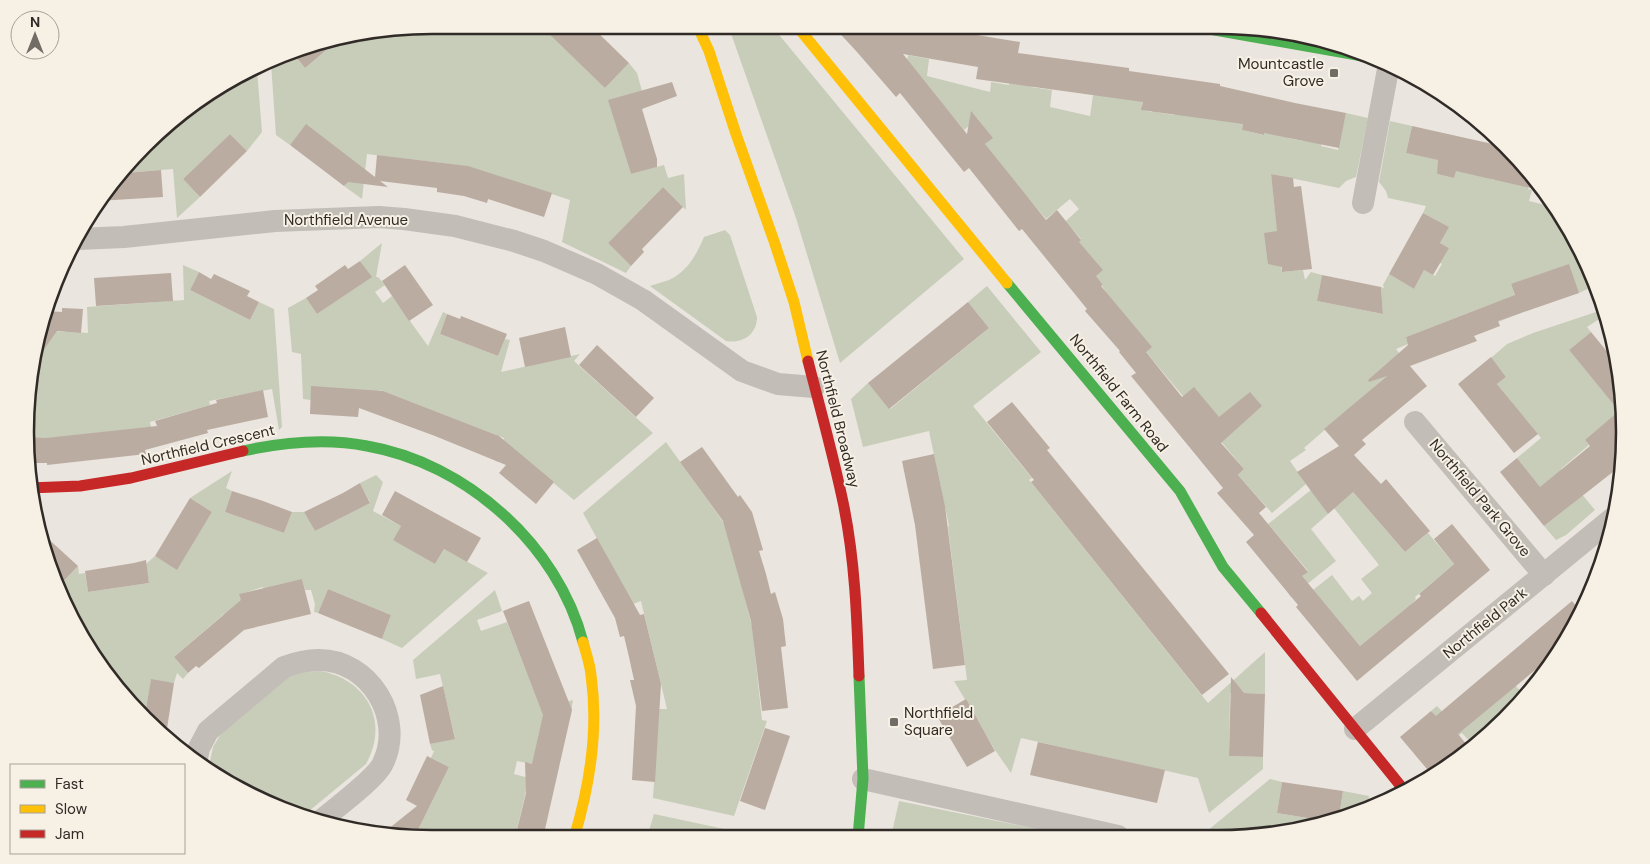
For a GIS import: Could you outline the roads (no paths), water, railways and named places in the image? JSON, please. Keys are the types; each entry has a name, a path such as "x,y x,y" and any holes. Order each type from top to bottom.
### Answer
{"street":[{"name":"Northfield Broadway","path":"701,34 709,51 794,302 843,502 852,557 857,609 863,779 859,830"},
{"name":"Northfield Farm Road","path":"803,34 1180,491 1223,567 1400,786"},
{"path":"1243,35 1333,51"},
{"path":"1364,202 1388,72"},
{"name":"Northfield Avenue","path":"84,239 132,237 275,221 379,217 404,218 455,226 521,243 570,261 643,300 742,371 778,384 814,387"},
{"name":"Northfield Park Grove","path":"1415,422 1544,575"},
{"name":"Northfield Crescent","path":"38,488 86,486 118,482 168,471 228,453 292,441 359,444 403,454 440,469 468,485 504,513 533,544 564,592 582,636 591,675 594,715 592,752 586,794 576,830"},
{"name":"Northfield Park","path":"1355,729 1606,524"},
{"path":"198,754 208,731 284,668 294,663 317,660 351,668 370,683 384,704 389,723 388,751 380,770 326,816"},
{"path":"863,779 1091,830"}],"place":[{"name":"Mountcastle Grove","path":"1334,73"},
{"name":"Northfield Square","path":"894,722"}]}
